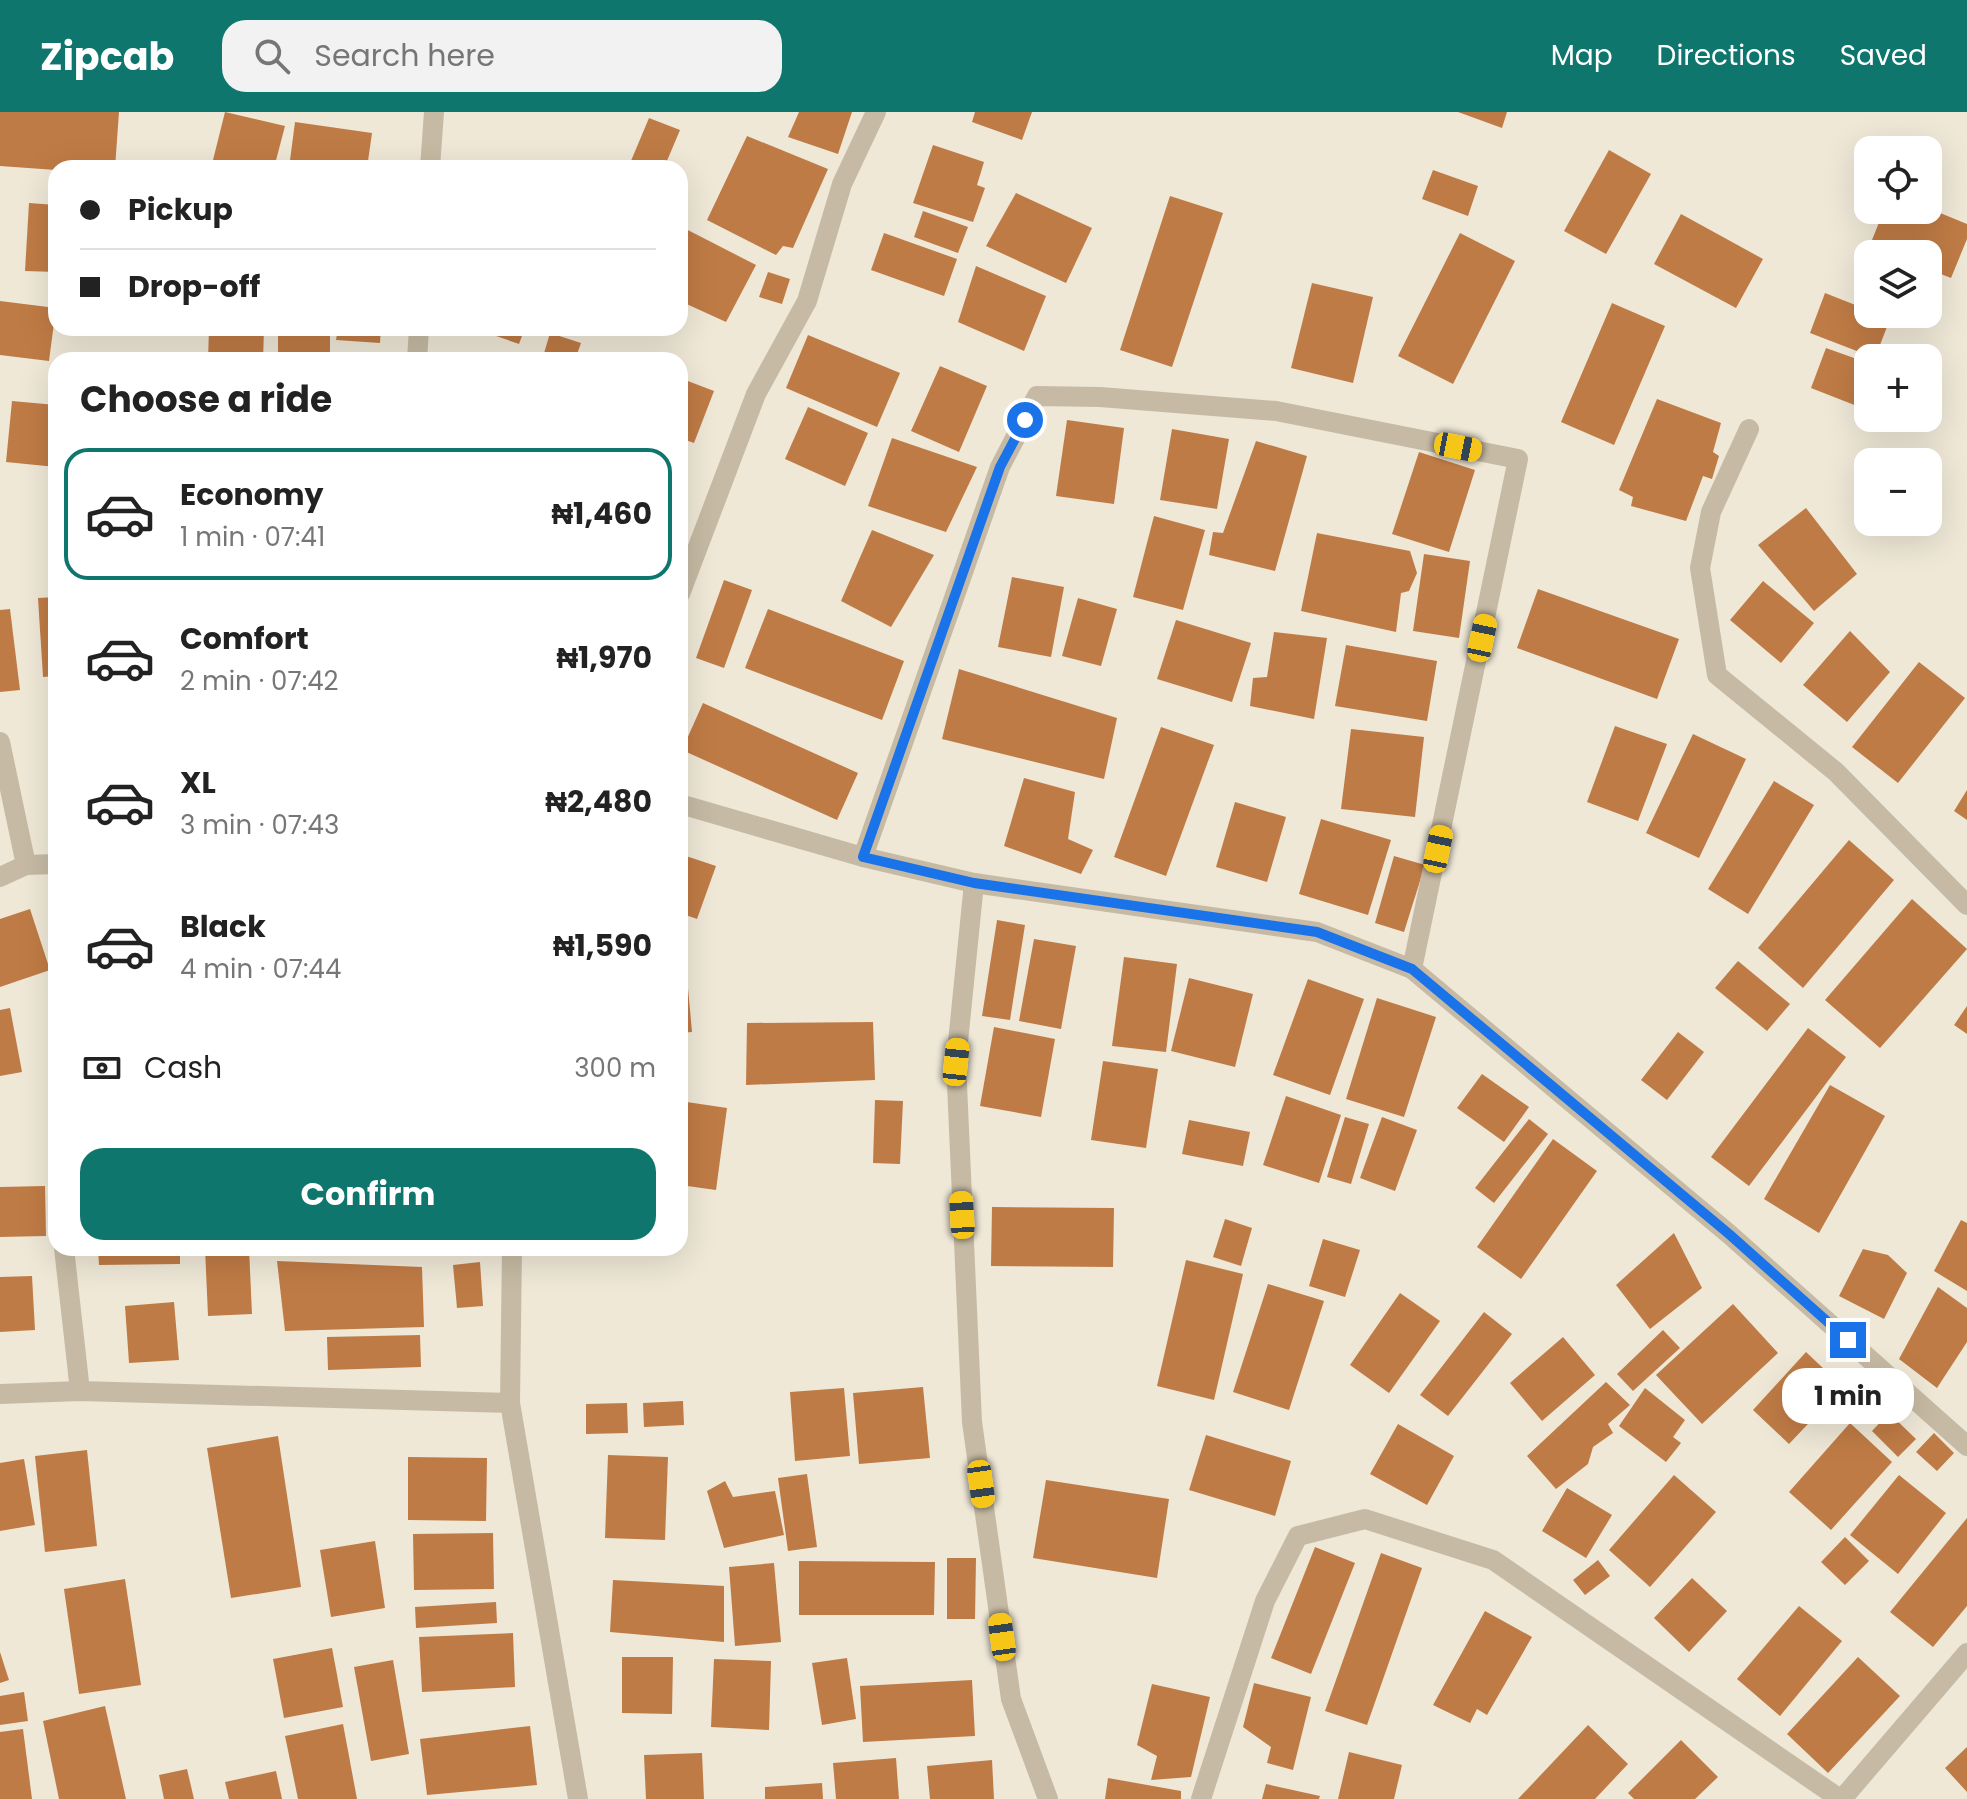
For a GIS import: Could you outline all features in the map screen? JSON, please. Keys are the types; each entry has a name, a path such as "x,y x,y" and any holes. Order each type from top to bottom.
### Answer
{"street":[{"path":"431,160 434,112"},
{"path":"688,573 756,394 807,301 842,184 876,112"},
{"path":"863,857 1000,467 1037,396 1100,397 1276,411 1518,459 1412,969"},
{"path":"1749,429 1711,512 1700,568 1717,675 1836,772 1967,905"},
{"path":"0,742 26,865"},
{"path":"688,806 863,857 974,883 1317,932 1412,969 1729,1234 1967,1446"},
{"path":"0,877 26,865 48,864"},
{"path":"974,883 956,1062 972,1422 1011,1699 1048,1799"},
{"path":"65,1256 80,1391"},
{"path":"512,1256 510,1403 578,1799"},
{"path":"0,1394 80,1391 510,1403"},
{"path":"1201,1799 1265,1601 1298,1536 1365,1519 1493,1560 1841,1799 1967,1653"}],"building":[{"path":"0,112 119,112 116,160 48,160 48,169 0,166"},
{"path":"225,112 285,126 276,160 213,160"},
{"path":"799,112 852,112 838,154 788,137"},
{"path":"975,112 1032,112 1022,140 972,122"},
{"path":"1458,112 1507,112 1502,128"},
{"path":"649,118 680,130 667,160 631,160"},
{"path":"295,122 372,133 368,160 290,160"},
{"path":"747,136 828,169 793,248 783,246 776,255 707,220"},
{"path":"933,145 984,162 977,185 985,188 973,222 913,203"},
{"path":"1609,150 1651,174 1606,254 1564,231"},
{"path":"1433,170 1478,186 1468,216 1422,199"},
{"path":"1016,193 1092,228 1066,283 986,246"},
{"path":"1170,196 1223,213 1172,367 1120,350"},
{"path":"29,203 48,204 48,272 25,271"},
{"path":"923,211 968,227 958,253 914,237"},
{"path":"1681,214 1763,259 1736,308 1654,264"},
{"path":"1942,214 1967,224 1967,239 1951,278 1942,274 1942,240 1872,240 1878,224 1942,224"},
{"path":"688,230 756,265 726,322 688,305"},
{"path":"884,233 957,259 944,296 871,270"},
{"path":"1460,233 1515,261 1453,384 1398,356"},
{"path":"976,266 1046,296 1024,351 958,322"},
{"path":"768,272 790,279 782,304 759,297"},
{"path":"1312,283 1373,297 1353,383 1291,368"},
{"path":"1825,293 1854,304 1854,328 1887,328 1880,344 1854,344 1854,350 1810,333"},
{"path":"0,301 48,307 48,336 52,336 48,361 0,355"},
{"path":"1612,303 1665,326 1614,445 1561,422"},
{"path":"808,335 900,373 877,427 786,388"},
{"path":"209,336 264,336 263,352 208,352"},
{"path":"278,336 330,336 330,352 278,352"},
{"path":"337,336 380,336 380,343 336,340"},
{"path":"496,336 522,336 519,344"},
{"path":"549,336 581,343 578,352 544,352"},
{"path":"1826,348 1854,358 1854,405 1811,388"},
{"path":"940,366 987,386 959,452 911,431"},
{"path":"688,381 714,391 694,443 688,441"},
{"path":"1657,399 1721,423 1713,452 1719,456 1712,479 1703,476 1686,521 1631,506 1633,497 1619,490"},
{"path":"12,401 48,404 48,466 6,462"},
{"path":"808,407 868,433 845,486 785,459"},
{"path":"1067,420 1124,428 1114,504 1056,496"},
{"path":"1172,429 1229,439 1217,509 1160,500"},
{"path":"892,438 977,467 946,532 868,506"},
{"path":"1256,441 1307,456 1275,571 1209,555 1213,532 1223,533"},
{"path":"1419,452 1475,470 1449,552 1392,534"},
{"path":"1806,508 1857,574 1814,611 1758,545"},
{"path":"1154,516 1205,530 1183,610 1133,597"},
{"path":"872,530 934,555 891,627 841,601"},
{"path":"1317,533 1410,551 1417,573 1409,591 1401,593 1396,632 1301,611"},
{"path":"1424,554 1470,561 1459,638 1413,631"},
{"path":"1012,577 1064,587 1051,657 998,647"},
{"path":"724,580 752,590 724,668 696,658"},
{"path":"1763,581 1814,623 1781,663 1730,620"},
{"path":"1538,589 1679,639 1657,699 1517,648"},
{"path":"48,597 48,677 43,677 38,598"},
{"path":"1078,598 1117,609 1101,666 1062,656"},
{"path":"10,609 20,690 0,692 0,610"},
{"path":"768,609 904,661 882,720 745,668"},
{"path":"1176,620 1251,643 1232,702 1157,679"},
{"path":"1850,631 1890,672 1847,722 1803,685"},
{"path":"1274,632 1327,638 1314,719 1250,706 1253,678 1267,677"},
{"path":"1346,645 1437,661 1427,721 1335,706"},
{"path":"1919,662 1965,698 1898,783 1852,747"},
{"path":"959,669 1117,718 1104,779 942,739"},
{"path":"703,703 858,773 837,820 688,753 688,737"},
{"path":"1615,726 1667,744 1638,821 1587,802"},
{"path":"1161,727 1214,745 1166,876 1114,857"},
{"path":"1351,729 1424,737 1415,817 1341,809"},
{"path":"1693,734 1746,759 1699,858 1646,833"},
{"path":"1024,778 1075,792 1068,839 1093,850 1081,874 1004,846"},
{"path":"1774,781 1814,805 1748,914 1708,889"},
{"path":"1967,790 1967,820 1954,811"},
{"path":"1235,802 1286,817 1267,882 1216,867"},
{"path":"1321,819 1391,840 1368,915 1299,894"},
{"path":"1849,840 1894,880 1803,988 1758,948"},
{"path":"1394,856 1425,865 1404,932 1375,923"},
{"path":"688,857 716,866 697,919 688,916"},
{"path":"1912,899 1967,949 1880,1048 1825,1000"},
{"path":"30,909 48,971 0,987 0,919"},
{"path":"997,920 1025,925 1010,1020 982,1016"},
{"path":"1034,939 1076,946 1061,1029 1019,1021"},
{"path":"1124,957 1177,964 1166,1052 1112,1046"},
{"path":"1738,961 1790,1004 1767,1031 1715,988"},
{"path":"1189,978 1253,994 1235,1067 1171,1051"},
{"path":"1308,979 1364,999 1330,1095 1273,1075"},
{"path":"688,988 692,1032 688,1032"},
{"path":"1377,998 1436,1017 1404,1117 1346,1099"},
{"path":"1967,1006 1967,1034 1954,1025"},
{"path":"10,1008 22,1072 0,1076 0,1010"},
{"path":"873,1022 875,1080 746,1085 747,1023"},
{"path":"994,1027 1055,1039 1041,1117 980,1106"},
{"path":"1808,1028 1846,1057 1749,1186 1711,1157"},
{"path":"1678,1032 1704,1052 1667,1100 1641,1080"},
{"path":"1103,1061 1158,1069 1146,1148 1091,1140"},
{"path":"1482,1074 1529,1107 1504,1142 1457,1108"},
{"path":"1830,1085 1885,1116 1819,1233 1764,1199"},
{"path":"1286,1096 1341,1115 1319,1183 1263,1165"},
{"path":"875,1100 903,1101 900,1164 873,1163"},
{"path":"688,1102 727,1108 716,1190 688,1186"},
{"path":"1345,1117 1369,1124 1351,1184 1327,1177"},
{"path":"1382,1117 1417,1130 1395,1191 1360,1178"},
{"path":"1529,1119 1548,1134 1494,1203 1475,1188"},
{"path":"1189,1120 1250,1132 1243,1166 1182,1154"},
{"path":"1553,1139 1597,1171 1521,1279 1477,1247"},
{"path":"45,1186 46,1236 0,1237 0,1187"},
{"path":"992,1207 1114,1208 1113,1267 991,1266"},
{"path":"1225,1219 1252,1228 1241,1266 1213,1257"},
{"path":"1961,1220 1967,1223 1967,1291 1934,1271"},
{"path":"1674,1233 1702,1288 1650,1329 1616,1285"},
{"path":"1323,1239 1360,1250 1345,1297 1309,1286"},
{"path":"1863,1249 1888,1255 1907,1273 1884,1319 1839,1296"},
{"path":"98,1256 180,1256 180,1264 99,1265"},
{"path":"205,1256 249,1256 252,1314 208,1316"},
{"path":"1186,1260 1243,1274 1214,1400 1157,1386"},
{"path":"277,1261 422,1267 424,1327 285,1331"},
{"path":"480,1262 483,1306 457,1308 453,1265"},
{"path":"32,1276 35,1330 0,1332 0,1277"},
{"path":"1268,1284 1324,1301 1289,1410 1233,1392"},
{"path":"1938,1287 1967,1308 1967,1342 1937,1388 1899,1359"},
{"path":"1400,1293 1440,1321 1389,1393 1350,1365"},
{"path":"174,1302 179,1360 129,1363 125,1306"},
{"path":"1733,1304 1778,1353 1702,1424 1656,1375"},
{"path":"1484,1312 1512,1334 1448,1416 1420,1395"},
{"path":"1663,1330 1680,1348 1633,1391 1617,1374"},
{"path":"420,1335 421,1367 328,1370 327,1337"},
{"path":"1563,1337 1595,1375 1542,1421 1510,1383"},
{"path":"1806,1352 1843,1387 1789,1444 1753,1410"},
{"path":"1606,1382 1630,1405 1608,1424 1613,1433 1593,1447 1588,1464 1556,1489 1527,1456"},
{"path":"923,1387 930,1458 859,1464 853,1393"},
{"path":"844,1388 850,1456 795,1461 790,1392"},
{"path":"1645,1388 1685,1420 1673,1437 1681,1443 1666,1462 1619,1426"},
{"path":"683,1401 684,1425 644,1427 643,1403"},
{"path":"627,1403 628,1433 586,1434 586,1404"},
{"path":"1889,1413 1916,1439 1898,1457 1872,1431"},
{"path":"1850,1423 1892,1462 1831,1530 1789,1492"},
{"path":"1398,1424 1454,1456 1427,1505 1370,1474"},
{"path":"1934,1433 1954,1453 1937,1471 1916,1452"},
{"path":"1206,1435 1291,1461 1275,1516 1189,1490"},
{"path":"278,1436 301,1587 231,1598 207,1448"},
{"path":"87,1450 97,1546 45,1552 35,1456"},
{"path":"608,1455 668,1457 665,1540 605,1538"},
{"path":"408,1457 487,1458 486,1521 408,1520"},
{"path":"24,1459 35,1525 0,1531 0,1463"},
{"path":"807,1474 817,1547 788,1551 778,1478"},
{"path":"1674,1475 1716,1512 1650,1587 1609,1550"},
{"path":"1899,1475 1946,1513 1898,1574 1850,1535"},
{"path":"1046,1480 1169,1499 1157,1578 1033,1558"},
{"path":"725,1481 733,1497 775,1491 784,1535 724,1548 707,1491"},
{"path":"1567,1488 1612,1515 1586,1558 1542,1531"},
{"path":"1967,1518 1967,1606 1933,1647 1890,1612"},
{"path":"493,1533 494,1589 414,1590 413,1534"},
{"path":"1845,1537 1869,1561 1845,1585 1821,1562"},
{"path":"375,1541 385,1608 331,1617 320,1550"},
{"path":"1315,1547 1355,1563 1311,1674 1271,1658"},
{"path":"1381,1553 1422,1568 1367,1725 1325,1711"},
{"path":"947,1558 976,1558 975,1619 947,1619"},
{"path":"1598,1560 1610,1576 1585,1595 1573,1580"},
{"path":"799,1561 935,1562 934,1615 799,1615"},
{"path":"774,1563 781,1642 735,1646 729,1567"},
{"path":"1692,1578 1727,1611 1689,1652 1654,1618"},
{"path":"125,1579 141,1685 79,1694 64,1589"},
{"path":"613,1580 724,1586 724,1642 610,1632"},
{"path":"496,1602 497,1623 416,1628 415,1607"},
{"path":"1799,1606 1842,1641 1780,1716 1737,1679"},
{"path":"1485,1611 1532,1637 1487,1715 1477,1709 1470,1723 1433,1705"},
{"path":"513,1633 515,1687 422,1692 419,1637"},
{"path":"332,1648 343,1707 284,1718 273,1659"},
{"path":"0,1652 9,1680 0,1683"},
{"path":"622,1657 673,1657 672,1714 622,1713"},
{"path":"1858,1657 1900,1696 1828,1773 1787,1734"},
{"path":"847,1658 856,1719 822,1725 812,1663"},
{"path":"714,1659 771,1661 769,1730 711,1727"},
{"path":"393,1660 409,1754 371,1761 354,1667"},
{"path":"972,1680 975,1736 863,1742 860,1686"},
{"path":"1254,1683 1311,1697 1293,1770 1267,1763 1271,1747 1243,1727"},
{"path":"1152,1684 1210,1697 1191,1777 1151,1780 1157,1756 1137,1745"},
{"path":"24,1692 28,1721 0,1725 0,1696"},
{"path":"105,1706 126,1799 59,1799 43,1721"},
{"path":"343,1724 357,1799 298,1799 285,1736"},
{"path":"1588,1725 1628,1764 1595,1799 1518,1799"},
{"path":"530,1726 537,1785 427,1795 420,1739"},
{"path":"23,1729 32,1799 0,1799 0,1732"},
{"path":"1681,1740 1718,1777 1695,1799 1634,1799 1628,1793"},
{"path":"1967,1747 1967,1792 1945,1768"},
{"path":"1349,1752 1402,1765 1394,1799 1338,1799"},
{"path":"702,1753 704,1799 646,1799 644,1755"},
{"path":"896,1758 899,1799 836,1799 833,1763"},
{"path":"992,1760 994,1799 930,1799 927,1766"},
{"path":"187,1769 194,1799 164,1799 159,1775"},
{"path":"276,1771 282,1799 229,1799 225,1782"},
{"path":"1108,1778 1181,1791 1181,1799 1105,1799"},
{"path":"822,1783 823,1799 765,1799 765,1787"},
{"path":"1266,1784 1320,1796 1319,1799 1262,1799"}],"route":[{"path":"1025,420 1000,467 863,857 974,883 1317,932 1412,969 1729,1234 1848,1340"}]}
